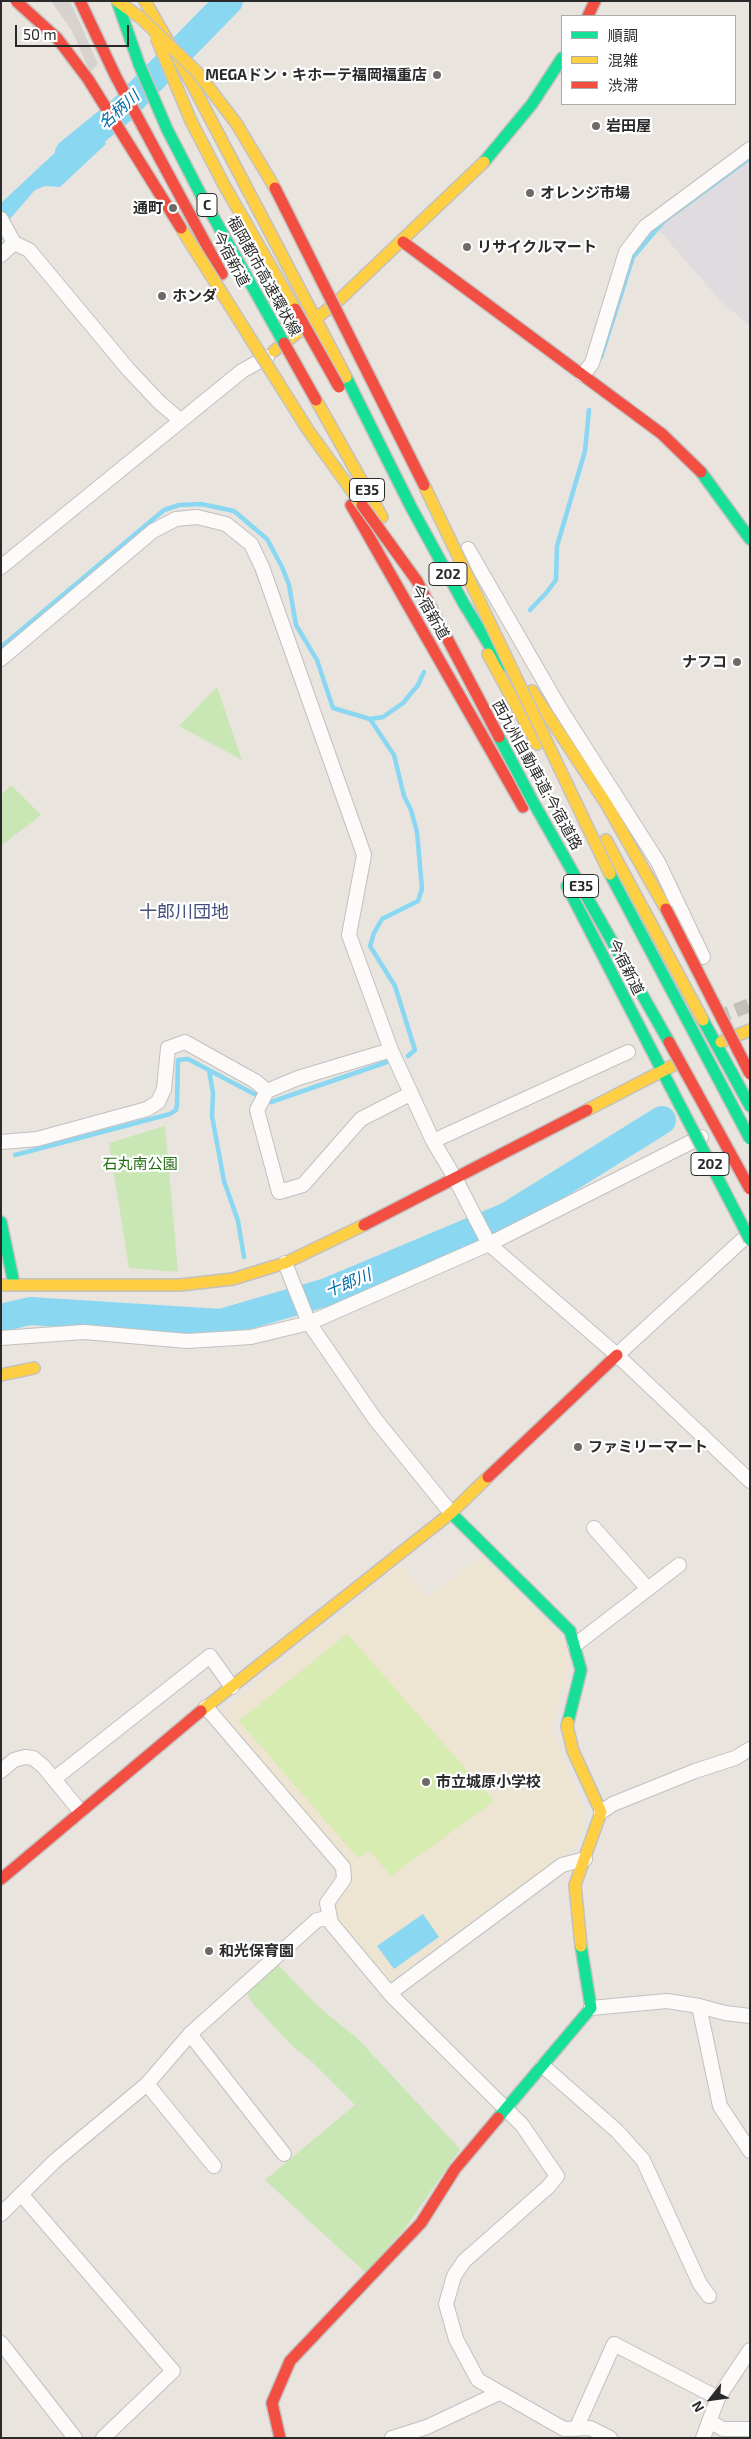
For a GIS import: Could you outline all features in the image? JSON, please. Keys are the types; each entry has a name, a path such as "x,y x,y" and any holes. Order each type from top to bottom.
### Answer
{"main road":[{"path":"16,1 57,38 88,79 303,423 417,581"},
{"name":"今宿新道","path":"80,1 116,77 267,357 583,914 750,1240"},
{"path":"117,1 141,18 197,72 236,124 269,176 460,557 622,900"},
{"name":"福岡都市高速環状線","path":"117,1 139,64 167,129 201,195 316,400"},
{"name":"西九州自動車道;今宿道路","path":"144,1 163,56 191,121 223,183 440,566 750,1140"},
{"name":"202","path":"144,1 190,80 314,319 335,355 411,507 464,604 586,803 750,1106"},
{"path":"589,15 596,1"},
{"path":"267,357 337,302 458,191 505,140 532,104 561,60"},
{"path":"403,242 662,434 706,476 750,539"},
{"name":"西九州自動車道;今宿道路","path":"316,400 417,581 532,800 633,976 750,1189"},
{"path":"411,507 607,805 666,909 750,1074"},
{"path":"1,1285 180,1285 232,1279 285,1263 717,1043 750,1030"},
{"path":"1,1222 14,1284"},
{"path":"1,1879 206,1707 451,1513 617,1355"},
{"path":"1,1375 34,1368"},
{"path":"276,2436 272,2403 290,2361 421,2224 455,2169 591,2008 576,1919 576,1885 601,1812 574,1751 567,1726 581,1670 575,1645 570,1631 451,1513"}],"street":[{"path":"583,375 592,363 626,252 645,227 750,149"},
{"path":"1,219 14,243 29,250 128,369 159,402 180,420"},
{"path":"1,255 14,243"},
{"path":"335,355 420,491 469,550 559,707 658,862 709,971 717,1043"},
{"path":"1,567 242,371 267,357"},
{"path":"1,659 153,531 176,519 197,518 226,524 252,544 262,566 364,855 349,935 391,1050 433,1141 455,1178 488,1242 617,1355 750,1480"},
{"path":"1,1142 37,1139 147,1109 158,1102 164,1089 168,1048 185,1042 256,1081 267,1091"},
{"path":"391,1050 298,1078 267,1091 258,1110 279,1192 303,1185 361,1119 410,1094"},
{"path":"433,1141 628,1052"},
{"path":"1,1338 84,1332 187,1341 251,1337 309,1323 488,1242 678,1147 750,1115"},
{"path":"617,1355 750,1233"},
{"path":"285,1263 309,1323 375,1419 451,1513"},
{"path":"594,1528 648,1589"},
{"path":"575,1645 679,1565"},
{"path":"54,1779 210,1656 232,1687"},
{"path":"206,1707 343,1867 344,1879 327,1903 328,1918 390,1992 522,2125 557,2176 548,2187 464,2261 454,2276 446,2304 456,2339 478,2380 565,2432 590,2428 610,2438"},
{"path":"601,1812 613,1804 735,1758 750,1749"},
{"path":"1,1770 14,1760 25,1757 33,1758 54,1779 80,1811"},
{"path":"390,1992 562,1865 585,1859"},
{"path":"1,2214 56,2160 147,2084 190,2034 317,1920 328,1918"},
{"path":"591,2008 667,2000 725,2013 750,2016"},
{"path":"699,2006 720,2106 750,2151"},
{"path":"190,2034 284,2154"},
{"path":"543,2066 617,2131 643,2160 700,2284 709,2296"},
{"path":"147,2084 214,2166"},
{"path":"20,2194 173,2371 103,2438"},
{"path":"1,2343 76,2438"},
{"path":"565,2432 614,2344 718,2398"},
{"path":"703,2438 718,2398 750,2350"},
{"path":"392,2438 427,2427 499,2392"},
{"path":"709,2421 726,2433 750,2429"}],"shaded area":[{"path":"51,1 70,1 98,64 90,72 72,31"},
{"path":"750,161 750,326 721,301 657,228"},
{"name":"市立城原小学校","path":"482,1557 555,1629 567,1646 569,1664 552,1729 580,1801 584,1825 579,1843 391,1981 339,1922 335,1908 351,1883 352,1866 224,1717 225,1709 401,1565 429,1597"}],"green space":[{"path":"217,687 242,760 179,726"},
{"path":"11,785 41,815 1,846 1,795"},
{"name":"石丸南公園","path":"165,1126 178,1272 129,1268 109,1143"},
{"path":"347,1634 494,1801 391,1876 370,1851 358,1858 239,1721"},
{"path":"276,1963 320,2008 359,2040 460,2149 406,2227 366,2273 265,2180 355,2105 310,2060 294,2048 254,2005 247,1994"}],"water":[{"path":"91,119 106,144 60,187 45,186 35,190 9,220 1,221 1,203"},
{"path":"423,1914 439,1937 394,1969 377,1946"}],"waterway":[{"name":"名柄川","path":"69,153 123,109 229,1"},
{"path":"601,357 633,257 664,221 750,158"},
{"path":"530,610 556,580 557,546 585,451 589,410"},
{"path":"1,647 164,510 179,505 201,504 234,511 267,539 289,585 296,625 317,660 333,708 370,719 383,717 403,703 418,685 424,672"},
{"path":"370,719 394,755 404,796 411,810 417,832 422,889 418,901 382,919 374,933 370,946 395,986 415,1050 408,1056"},
{"path":"15,1155 170,1114 176,1110 177,1105 178,1060 188,1059 256,1095"},
{"path":"271,1102 387,1062"},
{"path":"209,1070 213,1093 212,1116 224,1181 238,1221 244,1257"},
{"name":"十郎川","path":"1,1318 30,1311 221,1323 327,1292 508,1216 662,1120"}],"tunnel":[{"path":"716,1018 750,1005"}],"traffic: fast":[{"path":"117,1 139,64 167,129 201,195 284,343"},
{"path":"484,162 532,104 561,60"},
{"path":"346,377 411,507 464,604 502,666"},
{"path":"701,472 750,539"},
{"path":"499,737 532,800 669,1042"},
{"path":"610,874 750,1139"},
{"path":"567,886 671,1088"},
{"path":"703,1020 750,1106"},
{"path":"671,1088 750,1240"},
{"path":"1,1222 14,1284"},
{"path":"451,1513 570,1631 581,1670 568,1722"},
{"path":"498,2118 591,2008 581,1946"}],"traffic: slow":[{"path":"117,1 141,18 197,72 236,123 275,188"},
{"path":"145,1 190,80 346,377"},
{"path":"156,37 191,121 223,183 295,309"},
{"path":"274,351 337,302 484,162"},
{"path":"181,228 308,430 362,505"},
{"path":"316,400 382,517"},
{"path":"424,485 610,874"},
{"path":"488,654 537,744"},
{"path":"532,691 607,805 666,909"},
{"path":"606,840 703,1020"},
{"path":"721,1042 750,1030"},
{"path":"587,1110 674,1065"},
{"path":"1,1285 180,1285 233,1279 285,1263 364,1225"},
{"path":"1,1375 34,1368"},
{"path":"201,1711 451,1513 488,1477"},
{"path":"568,1722 567,1726 573,1751 601,1812 575,1885 581,1946"}],"traffic: jam":[{"path":"16,1 57,38 88,79 181,228"},
{"path":"80,1 116,77 222,274"},
{"path":"588,15 595,1"},
{"path":"275,188 424,485"},
{"path":"403,242 662,434 701,472"},
{"path":"295,309 339,387"},
{"path":"284,343 316,400"},
{"path":"351,505 523,807"},
{"path":"362,505 417,581 499,737"},
{"path":"666,909 750,1074"},
{"path":"669,1042 750,1189"},
{"path":"364,1225 587,1110"},
{"path":"488,1477 617,1355"},
{"path":"1,1879 201,1711"},
{"path":"280,2438 272,2403 290,2361 421,2223 455,2169 498,2118"}],"place":[{"name":"MEGAドン・キホーテ福岡福重店","path":"437,75"},
{"name":"岩田屋","path":"596,126"},
{"name":"オレンジ市場","path":"530,193"},
{"name":"通町","path":"173,208"},
{"name":"リサイクルマート","path":"467,247"},
{"name":"ホンダ","path":"162,296"},
{"name":"ナフコ","path":"737,662"},
{"name":"ファミリーマート","path":"578,1447"},
{"name":"市立城原小学校","path":"426,1782"},
{"name":"和光保育園","path":"209,1951"}],"district":[{"name":"十郎川団地","path":"184,912"}]}
